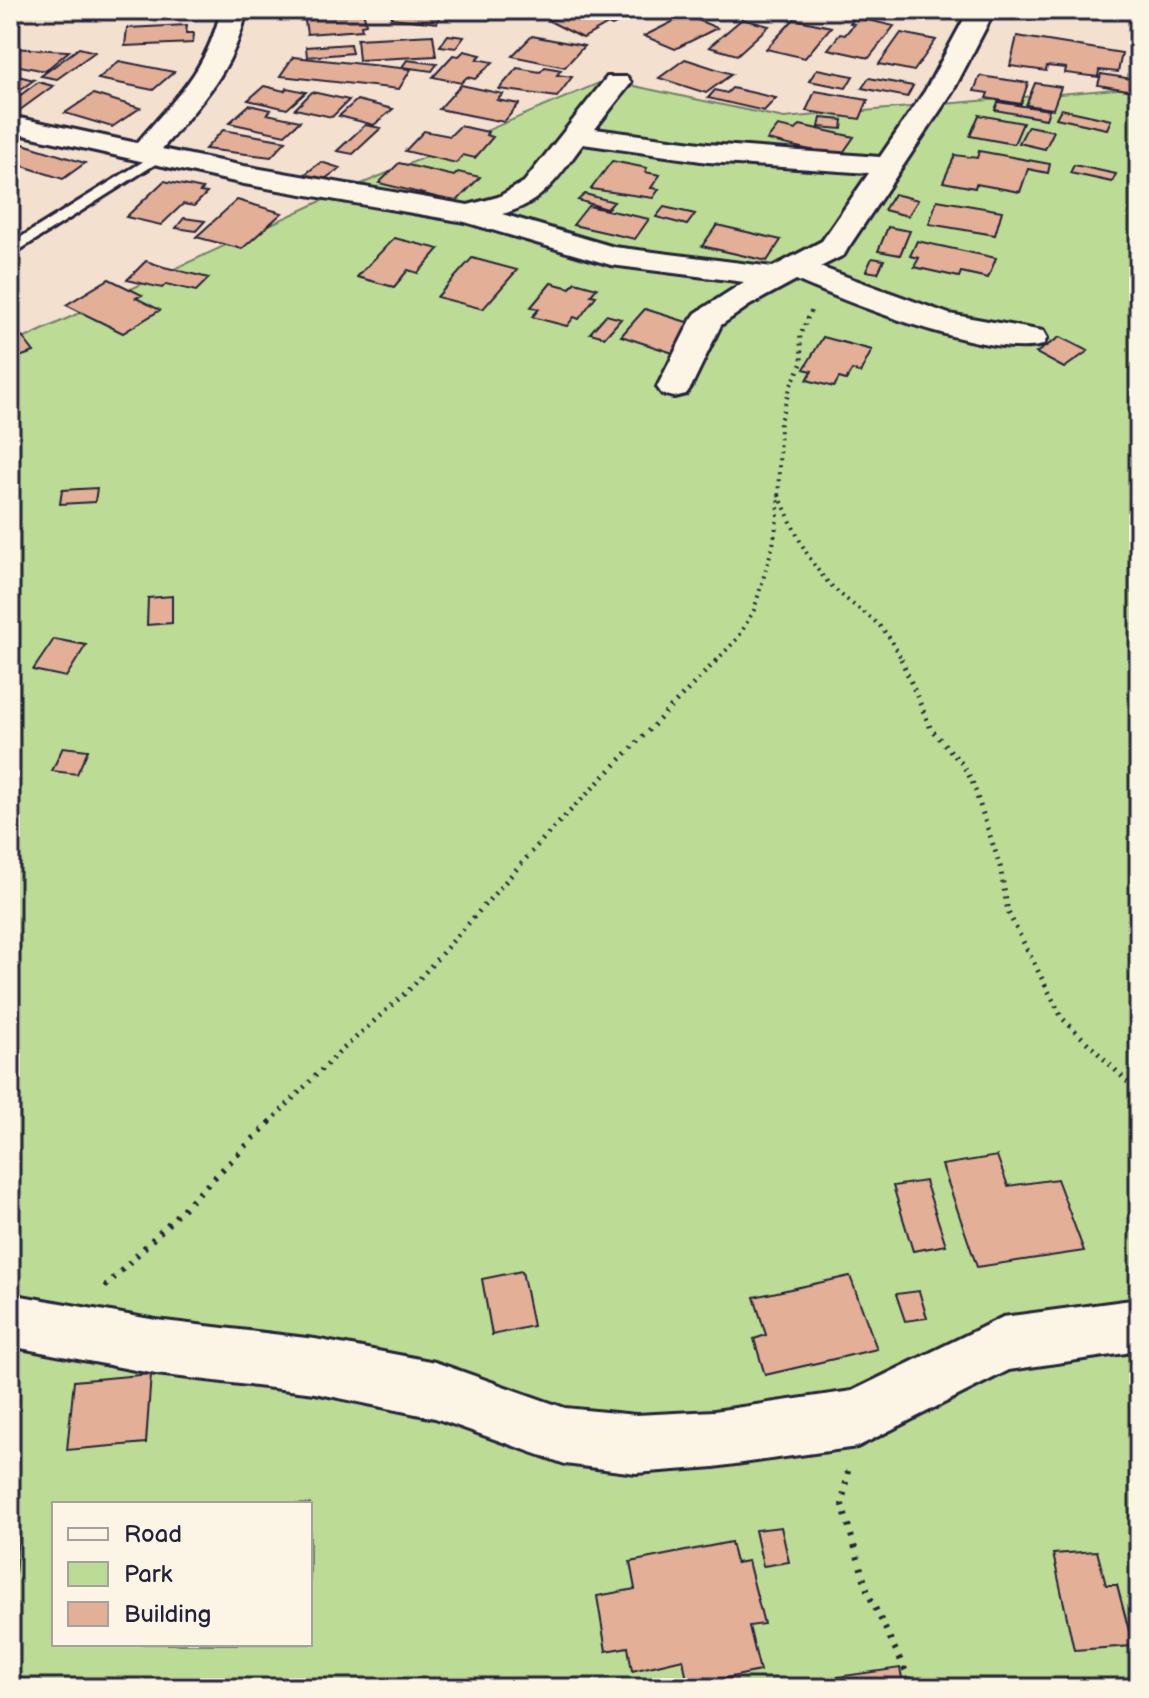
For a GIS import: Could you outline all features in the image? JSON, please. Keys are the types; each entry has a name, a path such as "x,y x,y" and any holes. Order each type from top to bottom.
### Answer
{"street":[{"path":"152,153 210,74 226,44 234,10"},
{"path":"674,387 707,320 721,308 833,248 939,91 982,10"},
{"path":"469,214 509,203 534,188 617,83"},
{"path":"10,124 244,175 469,214 611,256 784,273 828,283 906,314 971,331 1031,338"},
{"path":"577,135 708,153 889,166"},
{"path":"10,1320 156,1347 315,1366 435,1390 565,1436 636,1444 714,1439 857,1419 1003,1344 1139,1325"}],"lane":[{"path":"10,251 152,153"}],"path":[{"path":"63,1330 332,1059 412,987 544,838 738,638 754,610 773,545 779,494 777,449 780,421 791,385 802,363 800,335 828,283"},
{"path":"779,494 798,539 821,575 837,592 873,617 891,636 924,717 972,781 1000,866 1008,912 1062,1018 1139,1093"},
{"path":"857,1419 842,1504 868,1593 914,1688"}],"green space":[{"path":"606,80 784,118 1139,87 1139,1688 10,1688 10,345 319,202"}],"building":[{"path":"135,10 191,10 191,16 134,17"},
{"path":"363,10 366,24 361,25 362,30 307,34 304,15 346,16 345,11"},
{"path":"394,10 442,10 437,23 391,18"},
{"path":"578,10 621,10 615,13 627,19 612,26 608,24 583,38 549,21 564,14 574,19 586,14"},
{"path":"686,15 717,28 675,49 644,36"},
{"path":"855,17 894,26 869,58 828,49 840,34 845,35 854,24 850,23"},
{"path":"742,19 769,26 737,55 709,47"},
{"path":"794,19 831,27 805,58 766,49"},
{"path":"187,25 186,33 194,33 193,43 125,46 127,28"},
{"path":"901,33 936,40 914,71 879,64"},
{"path":"433,35 436,56 359,60 357,39"},
{"path":"448,35 464,37 456,48 440,46"},
{"path":"532,36 584,46 565,67 512,56"},
{"path":"1017,36 1122,53 1118,72 1099,70 1098,77 1065,73 1066,68 1047,66 1046,71 1010,66"},
{"path":"350,44 352,53 307,57 306,47"},
{"path":"10,48 69,51 45,71 10,64"},
{"path":"79,48 95,52 57,79 41,76"},
{"path":"464,51 481,55 477,59 493,62 475,79 467,77 461,83 433,77 453,55 459,56"},
{"path":"293,57 411,69 399,89 280,76"},
{"path":"685,59 732,74 706,93 659,78"},
{"path":"407,60 437,64 432,71 402,67"},
{"path":"119,61 174,72 153,90 98,79"},
{"path":"545,67 561,70 557,75 572,77 557,97 499,89 517,68 540,72"},
{"path":"817,69 853,76 846,88 809,81"},
{"path":"10,74 34,80 10,97"},
{"path":"1101,74 1139,80 1139,92 1098,85"},
{"path":"980,76 1028,83 1021,104 986,98 988,93 974,91"},
{"path":"869,78 913,86 907,97 862,88"},
{"path":"38,82 53,86 16,113 10,112 10,103"},
{"path":"1035,83 1061,87 1053,109 1026,105"},
{"path":"461,85 503,94 497,100 519,104 504,122 439,109"},
{"path":"264,86 306,92 287,109 248,100"},
{"path":"732,88 776,98 764,111 708,98 715,90 727,93"},
{"path":"815,91 868,100 860,119 806,111"},
{"path":"312,92 349,100 332,117 295,109"},
{"path":"93,94 140,108 112,127 65,113"},
{"path":"357,100 393,109 374,125 339,116"},
{"path":"998,102 1049,110 1046,119 995,110"},
{"path":"249,105 271,110 267,114 300,121 285,135 229,123"},
{"path":"1061,109 1111,120 1107,129 1056,118"},
{"path":"979,115 1023,123 1014,144 970,136"},
{"path":"821,118 843,120 842,129 819,127"},
{"path":"365,125 381,128 353,154 337,151"},
{"path":"800,125 854,137 840,157 767,140 778,126 796,130"},
{"path":"460,126 488,132 486,135 493,137 475,158 463,155 456,163 405,151 424,131 450,136"},
{"path":"1028,126 1054,131 1045,149 1019,143"},
{"path":"223,130 286,141 271,157 205,149"},
{"path":"10,140 85,163 63,179 10,162"},
{"path":"979,151 1050,164 1048,173 1028,169 1020,192 943,182 955,155 977,158"},
{"path":"612,161 647,168 645,172 660,175 651,188 659,189 653,198 591,189"},
{"path":"321,162 340,168 322,181 304,175"},
{"path":"399,163 454,176 458,172 480,177 456,202 379,183"},
{"path":"1074,165 1116,174 1112,182 1070,173"},
{"path":"164,181 203,189 200,192 207,193 194,206 183,204 161,225 126,217"},
{"path":"585,194 614,202 607,209 578,200"},
{"path":"894,194 918,200 908,216 884,210"},
{"path":"237,200 282,213 242,249 196,237"},
{"path":"937,200 1002,211 995,235 929,224"},
{"path":"588,206 649,219 635,239 573,225"},
{"path":"664,207 695,214 687,225 656,217"},
{"path":"184,218 205,221 196,231 176,228"},
{"path":"717,225 781,240 767,261 702,246"},
{"path":"888,227 910,231 900,255 878,251"},
{"path":"394,238 439,249 418,273 408,270 394,287 357,277"},
{"path":"917,241 996,258 988,278 961,272 959,277 914,267 919,258 910,256"},
{"path":"472,258 517,270 483,309 437,297"},
{"path":"872,258 884,260 878,273 866,271"},
{"path":"146,261 209,278 196,291 127,280"},
{"path":"109,279 142,295 136,298 160,310 123,333 66,305"},
{"path":"575,282 597,288 591,295 596,296 579,319 574,317 567,326 532,317 539,309 531,307 551,283 570,288"},
{"path":"645,309 693,324 688,336 673,353 621,336"},
{"path":"606,315 621,319 605,337 590,333"},
{"path":"17,330 34,352 10,360 10,332"},
{"path":"823,337 872,350 860,373 852,370 846,380 839,378 834,387 807,380 812,371 804,369"},
{"path":"1060,337 1088,351 1064,368 1036,353"},
{"path":"97,488 95,502 60,504 62,490"},
{"path":"172,596 172,623 147,625 148,598"},
{"path":"54,639 86,645 66,677 33,670"},
{"path":"63,747 88,750 77,774 52,771"},
{"path":"997,1156 1008,1186 1057,1179 1084,1251 977,1267 942,1165"},
{"path":"925,1181 946,1245 913,1251 893,1186"},
{"path":"522,1271 533,1326 492,1335 482,1279"},
{"path":"850,1276 877,1349 765,1375 754,1339 766,1335 754,1297"},
{"path":"919,1291 927,1318 905,1321 896,1294"},
{"path":"151,1374 146,1443 67,1450 74,1381"},
{"path":"781,1527 789,1562 763,1566 755,1530"},
{"path":"18,1532 14,1592 10,1593 10,1533"},
{"path":"731,1542 736,1563 748,1561 764,1624 749,1626 760,1671 688,1686 683,1659 632,1671 628,1647 606,1651 597,1596 635,1589 630,1562"},
{"path":"1097,1551 1106,1585 1117,1585 1133,1646 1074,1650 1053,1554"},
{"path":"900,1668 904,1688 810,1688 809,1681"}]}
